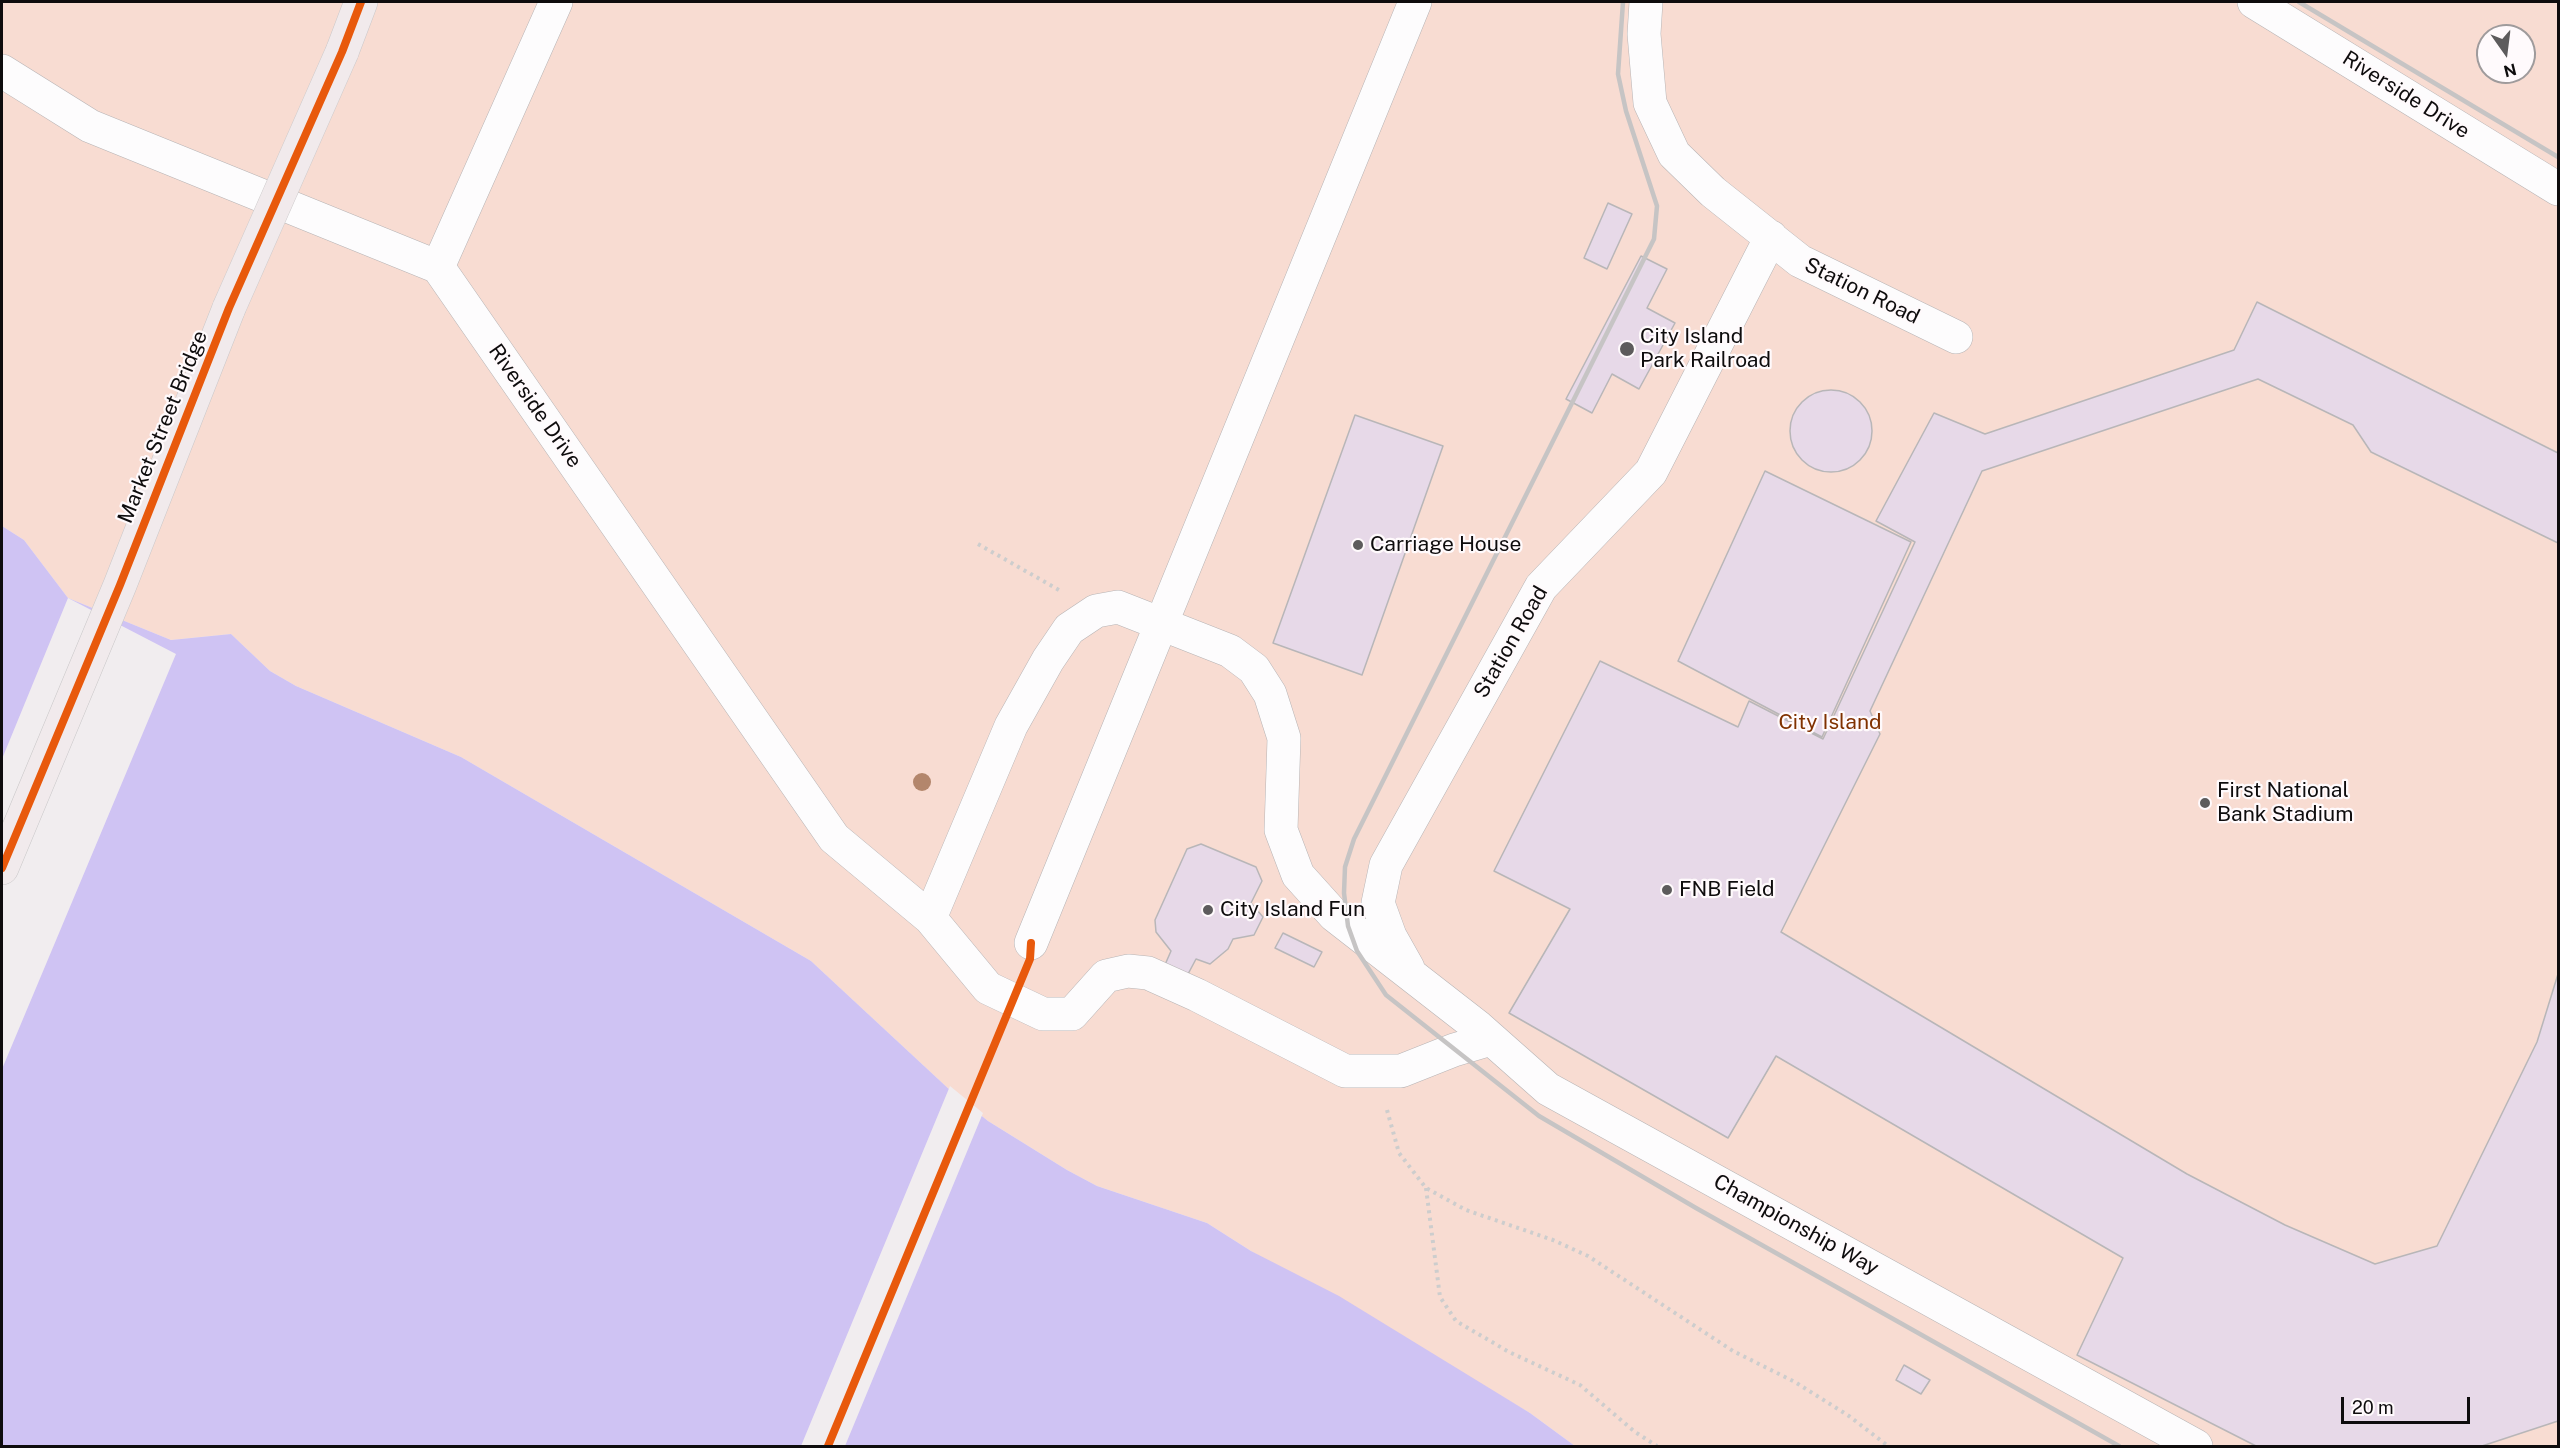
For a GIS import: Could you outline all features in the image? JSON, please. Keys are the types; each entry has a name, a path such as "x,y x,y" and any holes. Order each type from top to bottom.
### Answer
{"main road":[{"name":"Market Street Bridge","path":"2,868 120,585 229,308 342,52 361,2"}],"lane":[{"path":"2,71 90,126 438,267 556,2"},
{"path":"1031,943 1415,2"},
{"name":"Station Road","path":"1646,2 1644,34 1650,103 1674,154 1713,192 1800,261 1956,337"},
{"name":"Riverside Drive","path":"2254,2 2559,189"},
{"name":"Station Road","path":"1413,978 1390,936 1378,903 1386,865 1541,587 1651,472 1771,237"},
{"name":"Riverside Drive","path":"438,267 834,838 930,918 988,988 1043,1014 1072,1014 1106,976 1128,971 1148,973 1197,995 1345,1071 1401,1071 1454,1050 1491,1039"},
{"name":"Championship Way","path":"1096,611 1118,607 1230,651 1254,669 1270,694 1284,738 1281,830 1298,875 1334,915 1491,1039 1548,1089 2196,1446"},
{"path":"930,918 1011,726 1048,660 1069,629 1096,611"}],"path":[{"path":"978,544 1096,611"},
{"path":"1384,1071 1387,1115 1399,1153 1426,1188 1466,1210 1543,1237 1588,1256 1733,1351 1795,1382 1849,1416 1888,1446"},
{"path":"1426,1188 1440,1297 1456,1321 1509,1352 1580,1385 1635,1432 1657,1446"}],"green space":[{"name":"City Island","path":"2,2 2558,2 2558,1446 1575,1446 1530,1413 1251,1251 1207,1223 1097,1186 988,1121 951,1091 811,961 461,757 296,686 270,671 231,634 171,640 68,598 24,540 2,526"}],"shaded area":[{"path":"2,526 24,540 68,598 171,640 231,634 270,671 296,686 461,757 811,961 951,1091 988,1121 1097,1186 1207,1223 1251,1251 1339,1296 1530,1413 1575,1446 2,1446"}],"pier":[{"path":"68,598 176,654 2,1069 2,759"},
{"path":"950,1086 983,1113 845,1446 801,1446"}],"building":[{"path":"1608,203 1632,214 1607,269 1584,258"},
{"name":"City Island Park Railroad","path":"1641,256 1667,269 1647,308 1675,323 1639,389 1612,374 1592,413 1566,399"},
{"name":"FNB Field","path":"2257,302 2558,453 2558,543 2371,452 2353,425 2258,379 1982,471 1870,711 1880,734 1781,932 2187,1174 2285,1225 2375,1264 2437,1246 2537,1042 2558,974 2558,1421 2482,1446 2256,1446 2077,1355 2123,1258 1776,1056 1728,1138 1509,1013 1570,909 1494,871 1600,661 1738,727 1749,701 1823,739 1915,542 1876,521 1934,413 1985,434 2234,350"},
{"path":"1831,390 1847,393 1860,402 1869,415 1872,431 1869,447 1860,460 1847,469 1831,472 1815,469 1802,460 1793,447 1790,431 1793,415 1802,402 1815,393"},
{"name":"Carriage House","path":"1355,415 1443,446 1362,675 1273,643"},
{"path":"1765,471 1911,542 1822,737 1678,661"},
{"name":"City Island Fun","path":"1201,844 1256,867 1262,881 1251,903 1263,917 1254,935 1233,939 1228,949 1210,964 1196,959 1187,976 1164,967 1171,951 1156,932 1155,920 1187,849"},
{"path":"1283,933 1322,952 1314,967 1275,948"},
{"path":"1904,1365 1930,1380 1921,1394 1896,1380"}],"railway":[{"path":"1623,2 1618,74 1626,111 1657,206 1654,239 1354,839 1345,867 1344,893 1348,926 1357,951 1386,995 1539,1116 1696,1208 2119,1446"},
{"path":"2299,2 2558,157"}],"cycle path":[{"path":"2,868 120,585 229,308 342,52 361,2"},
{"path":"828,1446 1030,959 1031,943"}],"place":[{"name":"City Island Park Railroad","path":"1627,349"},
{"name":"Carriage House","path":"1358,545"},
{"name":"First National Bank Stadium","path":"2205,803"},
{"name":"FNB Field","path":"1667,890"},
{"name":"City Island Fun","path":"1208,910"}]}
